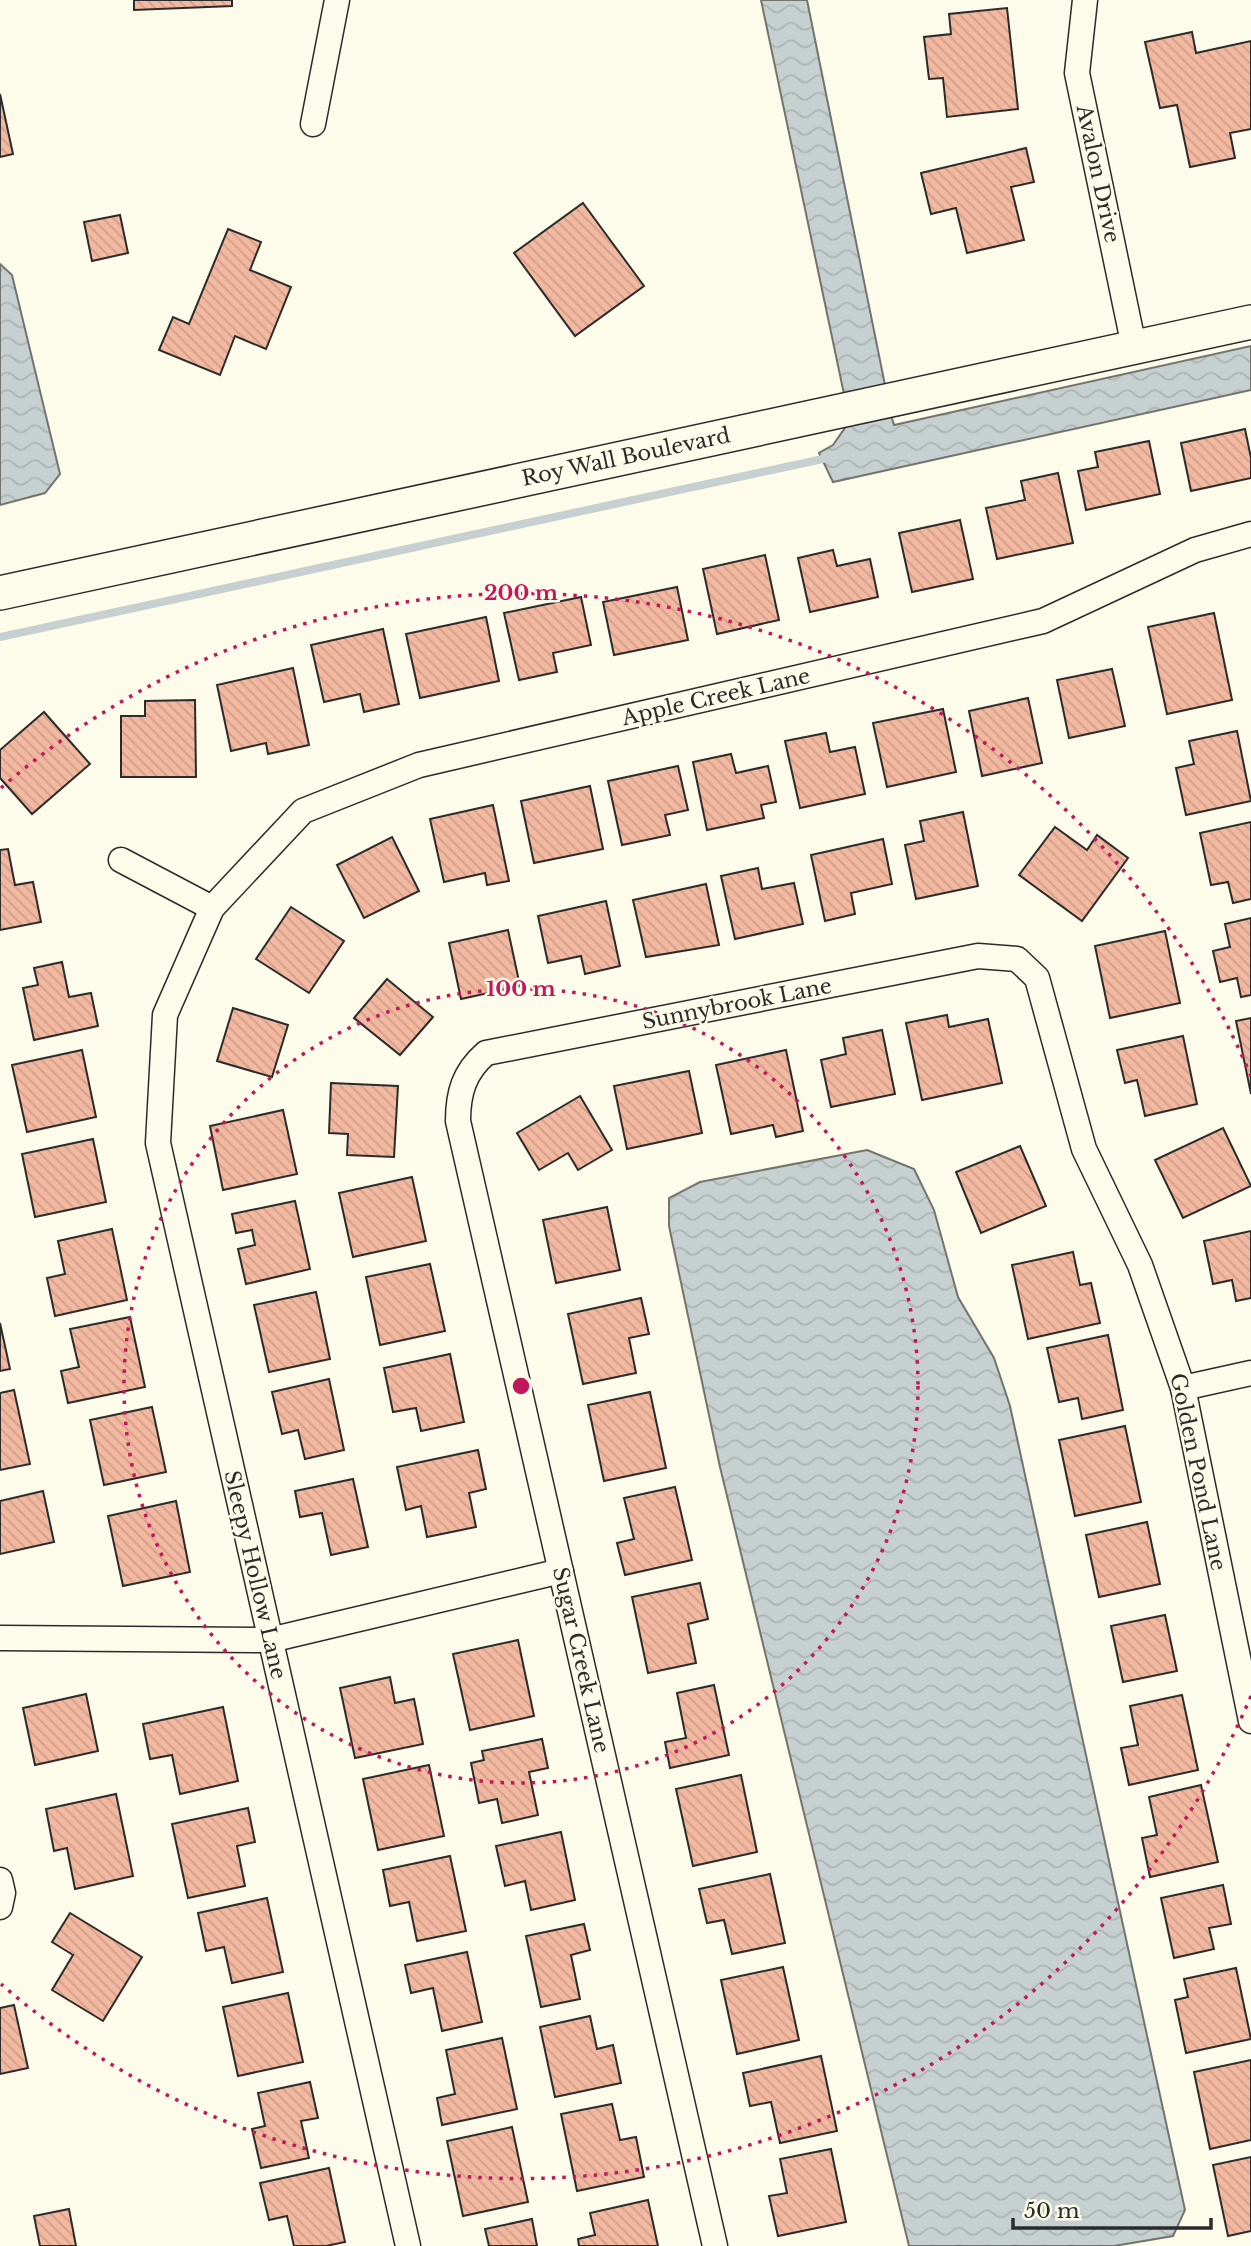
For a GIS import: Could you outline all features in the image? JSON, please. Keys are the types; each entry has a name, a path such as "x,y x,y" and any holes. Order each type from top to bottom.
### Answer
{"street":[{"path":"313,124 337,0"},
{"name":"Avalon Drive","path":"1085,0 1076,73 1134,347"},
{"name":"Roy Wall Boulevard","path":"0,593 1251,322"},
{"name":"Apple Creek Lane","path":"212,908 303,811 419,765 1043,621 1195,550 1251,534"},
{"path":"121,860 212,908"},
{"name":"Sleepy Hollow Lane","path":"212,908 165,1016 158,1143 408,2246"},
{"name":"Sunnybrook Lane","path":"468,1074 486,1053 978,956 1017,959"},
{"name":"Golden Pond Lane","path":"1017,959 1037,978 1084,1149 1140,1265 1183,1388 1251,1721"},
{"name":"Sugar Creek Lane","path":"468,1074 458,1098 458,1121 715,2246"},
{"path":"1183,1388 1251,1373"},
{"path":"0,1638 270,1640 561,1571"},
{"path":"0,1880 3,1893 0,1907"}],"water":[{"path":"761,0 807,0 885,385 844,394"},
{"path":"0,264 12,275 60,474 45,493 0,505"},
{"path":"1251,346 1251,390 833,482 819,453 833,445 847,425 891,415 894,425"},
{"path":"867,1150 914,1169 934,1210 958,1297 994,1358 1010,1406 1185,2210 1173,2236 1114,2246 909,2246 720,1467 669,1226 669,1198 700,1182"}],"building":[{"path":"134,0 232,0 232,6 134,10"},
{"path":"1007,8 1018,109 947,117 943,78 929,79 924,37 951,34 949,14"},
{"path":"1192,32 1196,53 1251,41 1251,129 1230,133 1235,158 1190,167 1177,105 1160,108 1145,42"},
{"path":"0,94 13,154 0,157"},
{"path":"1026,148 1034,182 1011,187 1024,240 967,253 956,208 931,214 921,173"},
{"path":"583,203 644,286 575,336 514,253"},
{"path":"120,215 128,253 92,261 84,222"},
{"path":"228,229 261,242 250,270 291,287 266,349 235,336 220,375 159,350 173,317 189,324"},
{"path":"1245,429 1251,458 1251,478 1191,491 1181,443"},
{"path":"1149,441 1160,494 1086,510 1078,471 1098,467 1095,452"},
{"path":"1058,473 1073,543 997,559 986,508 1025,500 1021,481"},
{"path":"960,520 973,579 912,592 899,533"},
{"path":"833,550 837,566 870,559 878,597 810,612 798,558"},
{"path":"765,555 779,620 717,634 703,569"},
{"path":"677,587 688,640 614,655 603,602"},
{"path":"581,597 591,645 553,653 557,672 519,680 504,613"},
{"path":"1214,613 1232,700 1167,714 1148,627"},
{"path":"486,617 499,681 420,698 406,634"},
{"path":"383,629 399,704 364,712 360,694 324,702 311,645"},
{"path":"293,668 309,745 268,754 266,743 231,751 217,685"},
{"path":"1112,669 1125,726 1069,738 1057,680"},
{"path":"1028,698 1042,763 982,776 969,711"},
{"path":"195,700 196,777 121,777 121,716 145,716 145,701"},
{"path":"943,709 956,772 887,787 873,723"},
{"path":"44,712 90,764 32,814 0,778 0,750"},
{"path":"1237,731 1251,801 1186,815 1176,768 1194,764 1189,741"},
{"path":"826,733 830,752 855,747 865,794 800,808 785,741"},
{"path":"731,754 736,773 768,766 776,802 761,805 764,818 707,830 693,762"},
{"path":"678,766 688,810 665,815 670,835 622,845 608,781"},
{"path":"590,786 603,849 534,863 521,801"},
{"path":"493,805 509,881 487,885 485,873 444,882 430,819"},
{"path":"963,812 978,886 916,899 905,845 924,841 920,821"},
{"path":"1251,822 1251,899 1233,903 1228,882 1211,885 1200,833"},
{"path":"1055,827 1087,850 1097,835 1128,858 1082,921 1019,875"},
{"path":"392,837 419,891 364,918 337,865"},
{"path":"883,839 892,884 851,893 855,914 825,921 811,855"},
{"path":"8,849 15,885 33,882 41,922 0,930 0,850"},
{"path":"758,868 762,889 794,883 803,924 735,939 721,876"},
{"path":"706,884 719,945 646,957 633,900"},
{"path":"606,901 620,966 585,974 581,956 548,963 538,916"},
{"path":"291,907 344,941 309,993 256,959"},
{"path":"1251,918 1251,995 1241,997 1237,978 1220,982 1213,951 1230,947 1225,924"},
{"path":"508,930 520,986 461,999 449,943"},
{"path":"1165,931 1180,1003 1110,1018 1095,946"},
{"path":"62,962 69,997 91,993 98,1026 34,1040 23,988 38,985 34,968"},
{"path":"387,979 433,1017 400,1055 354,1018"},
{"path":"233,1008 288,1025 272,1077 217,1061"},
{"path":"947,1015 949,1027 988,1019 1002,1083 922,1100 906,1023"},
{"path":"1251,1018 1251,1094 1236,1021"},
{"path":"882,1030 895,1094 831,1107 821,1060 846,1054 843,1038"},
{"path":"1183,1036 1197,1104 1145,1116 1137,1080 1125,1083 1117,1050"},
{"path":"82,1050 96,1117 27,1132 12,1065"},
{"path":"786,1050 803,1131 776,1137 773,1125 731,1134 716,1065"},
{"path":"689,1071 702,1133 627,1149 614,1086"},
{"path":"331,1083 398,1086 394,1157 347,1155 348,1134 329,1133"},
{"path":"580,1096 612,1150 578,1170 568,1153 539,1170 517,1133"},
{"path":"283,1110 297,1174 223,1190 210,1126"},
{"path":"1223,1128 1251,1186 1183,1218 1155,1160"},
{"path":"93,1139 106,1202 35,1217 22,1154"},
{"path":"1020,1146 1046,1206 981,1233 956,1172"},
{"path":"412,1177 426,1241 353,1257 339,1193"},
{"path":"295,1201 310,1269 246,1284 238,1249 255,1245 252,1230 236,1233 232,1214"},
{"path":"607,1207 620,1270 556,1283 543,1220"},
{"path":"112,1229 127,1300 55,1316 47,1278 65,1274 58,1241"},
{"path":"1251,1231 1251,1298 1236,1301 1232,1280 1213,1284 1204,1241"},
{"path":"1073,1252 1080,1285 1091,1283 1100,1323 1028,1339 1012,1265"},
{"path":"430,1264 445,1331 380,1345 366,1277"},
{"path":"316,1292 330,1359 269,1372 254,1305"},
{"path":"641,1298 649,1334 629,1338 636,1373 583,1384 568,1314"},
{"path":"130,1317 145,1387 68,1403 61,1371 79,1367 70,1329"},
{"path":"0,1323 10,1369 0,1371"},
{"path":"1108,1335 1123,1410 1082,1419 1078,1398 1059,1402 1047,1348"},
{"path":"450,1354 464,1422 421,1431 416,1408 393,1412 384,1368"},
{"path":"329,1379 344,1450 305,1459 298,1430 282,1434 272,1392"},
{"path":"14,1390 30,1464 0,1470 0,1393"},
{"path":"650,1392 666,1468 604,1481 588,1405"},
{"path":"152,1407 166,1472 104,1485 90,1420"},
{"path":"1125,1426 1141,1502 1075,1516 1059,1440"},
{"path":"478,1450 486,1489 469,1493 476,1527 427,1537 421,1506 406,1510 397,1467"},
{"path":"353,1479 368,1547 331,1555 322,1513 300,1517 295,1491"},
{"path":"675,1487 692,1560 625,1575 617,1543 634,1539 624,1498"},
{"path":"43,1491 54,1542 0,1554 0,1501"},
{"path":"176,1501 190,1572 123,1586 108,1516"},
{"path":"1147,1522 1160,1584 1099,1597 1086,1535"},
{"path":"700,1583 708,1619 688,1624 696,1663 648,1673 632,1597"},
{"path":"1165,1615 1177,1671 1123,1682 1111,1626"},
{"path":"518,1640 534,1716 470,1730 453,1654"},
{"path":"390,1677 395,1703 414,1699 423,1744 355,1758 340,1688"},
{"path":"714,1685 729,1755 670,1768 665,1742 686,1738 677,1693"},
{"path":"86,1694 98,1751 35,1765 23,1708"},
{"path":"1182,1695 1198,1770 1129,1785 1121,1748 1138,1745 1130,1706"},
{"path":"223,1707 238,1781 180,1794 172,1755 150,1759 143,1724"},
{"path":"542,1739 548,1768 529,1772 538,1815 502,1823 497,1799 479,1803 471,1763 484,1760 482,1751"},
{"path":"429,1765 444,1836 378,1850 363,1779"},
{"path":"741,1775 757,1852 693,1866 676,1789"},
{"path":"1201,1785 1218,1862 1150,1877 1142,1838 1157,1835 1149,1797"},
{"path":"116,1794 133,1876 75,1889 67,1848 54,1851 46,1809"},
{"path":"248,1808 255,1842 237,1846 245,1886 188,1898 172,1824"},
{"path":"561,1832 575,1900 531,1910 525,1881 505,1886 496,1846"},
{"path":"450,1856 466,1931 417,1941 409,1902 390,1906 383,1870"},
{"path":"770,1874 785,1943 732,1954 724,1920 707,1923 699,1889"},
{"path":"1223,1885 1231,1924 1209,1928 1214,1949 1174,1958 1161,1898"},
{"path":"267,1898 283,1972 232,1983 224,1947 206,1951 198,1913"},
{"path":"70,1913 142,1957 103,2021 52,1990 73,1955 52,1942"},
{"path":"584,1924 590,1950 571,1955 580,1999 541,2007 526,1936"},
{"path":"467,1952 482,2022 442,2031 433,1988 411,1993 405,1965"},
{"path":"783,1967 799,2040 737,2054 721,1980"},
{"path":"1236,1968 1251,2039 1186,2053 1175,2000 1188,1997 1184,1979"},
{"path":"288,1993 303,2062 238,2076 223,2007"},
{"path":"14,2005 28,2068 0,2074 0,2008"},
{"path":"590,2016 597,2049 613,2045 621,2083 555,2097 540,2027"},
{"path":"502,2038 517,2109 442,2125 437,2098 455,2094 446,2050"},
{"path":"821,2056 837,2131 780,2143 771,2102 750,2106 743,2073"},
{"path":"1251,2060 1251,2140 1210,2149 1194,2072"},
{"path":"310,2082 318,2118 301,2121 309,2158 261,2168 252,2129 265,2126 258,2093"},
{"path":"612,2104 620,2140 636,2137 644,2177 577,2191 561,2114"},
{"path":"512,2127 528,2202 463,2216 447,2141"},
{"path":"831,2149 846,2222 778,2236 769,2196 787,2193 780,2159"},
{"path":"1251,2157 1251,2231 1228,2236 1213,2165"},
{"path":"329,2168 345,2242 326,2246 294,2246 287,2216 269,2220 260,2183"},
{"path":"648,2200 658,2246 579,2246 578,2239 595,2235 590,2213"},
{"path":"69,2209 76,2246 40,2246 34,2216"},
{"path":"532,2219 537,2246 489,2246 485,2229"}],"waterway":[{"path":"0,637 832,457"}]}
